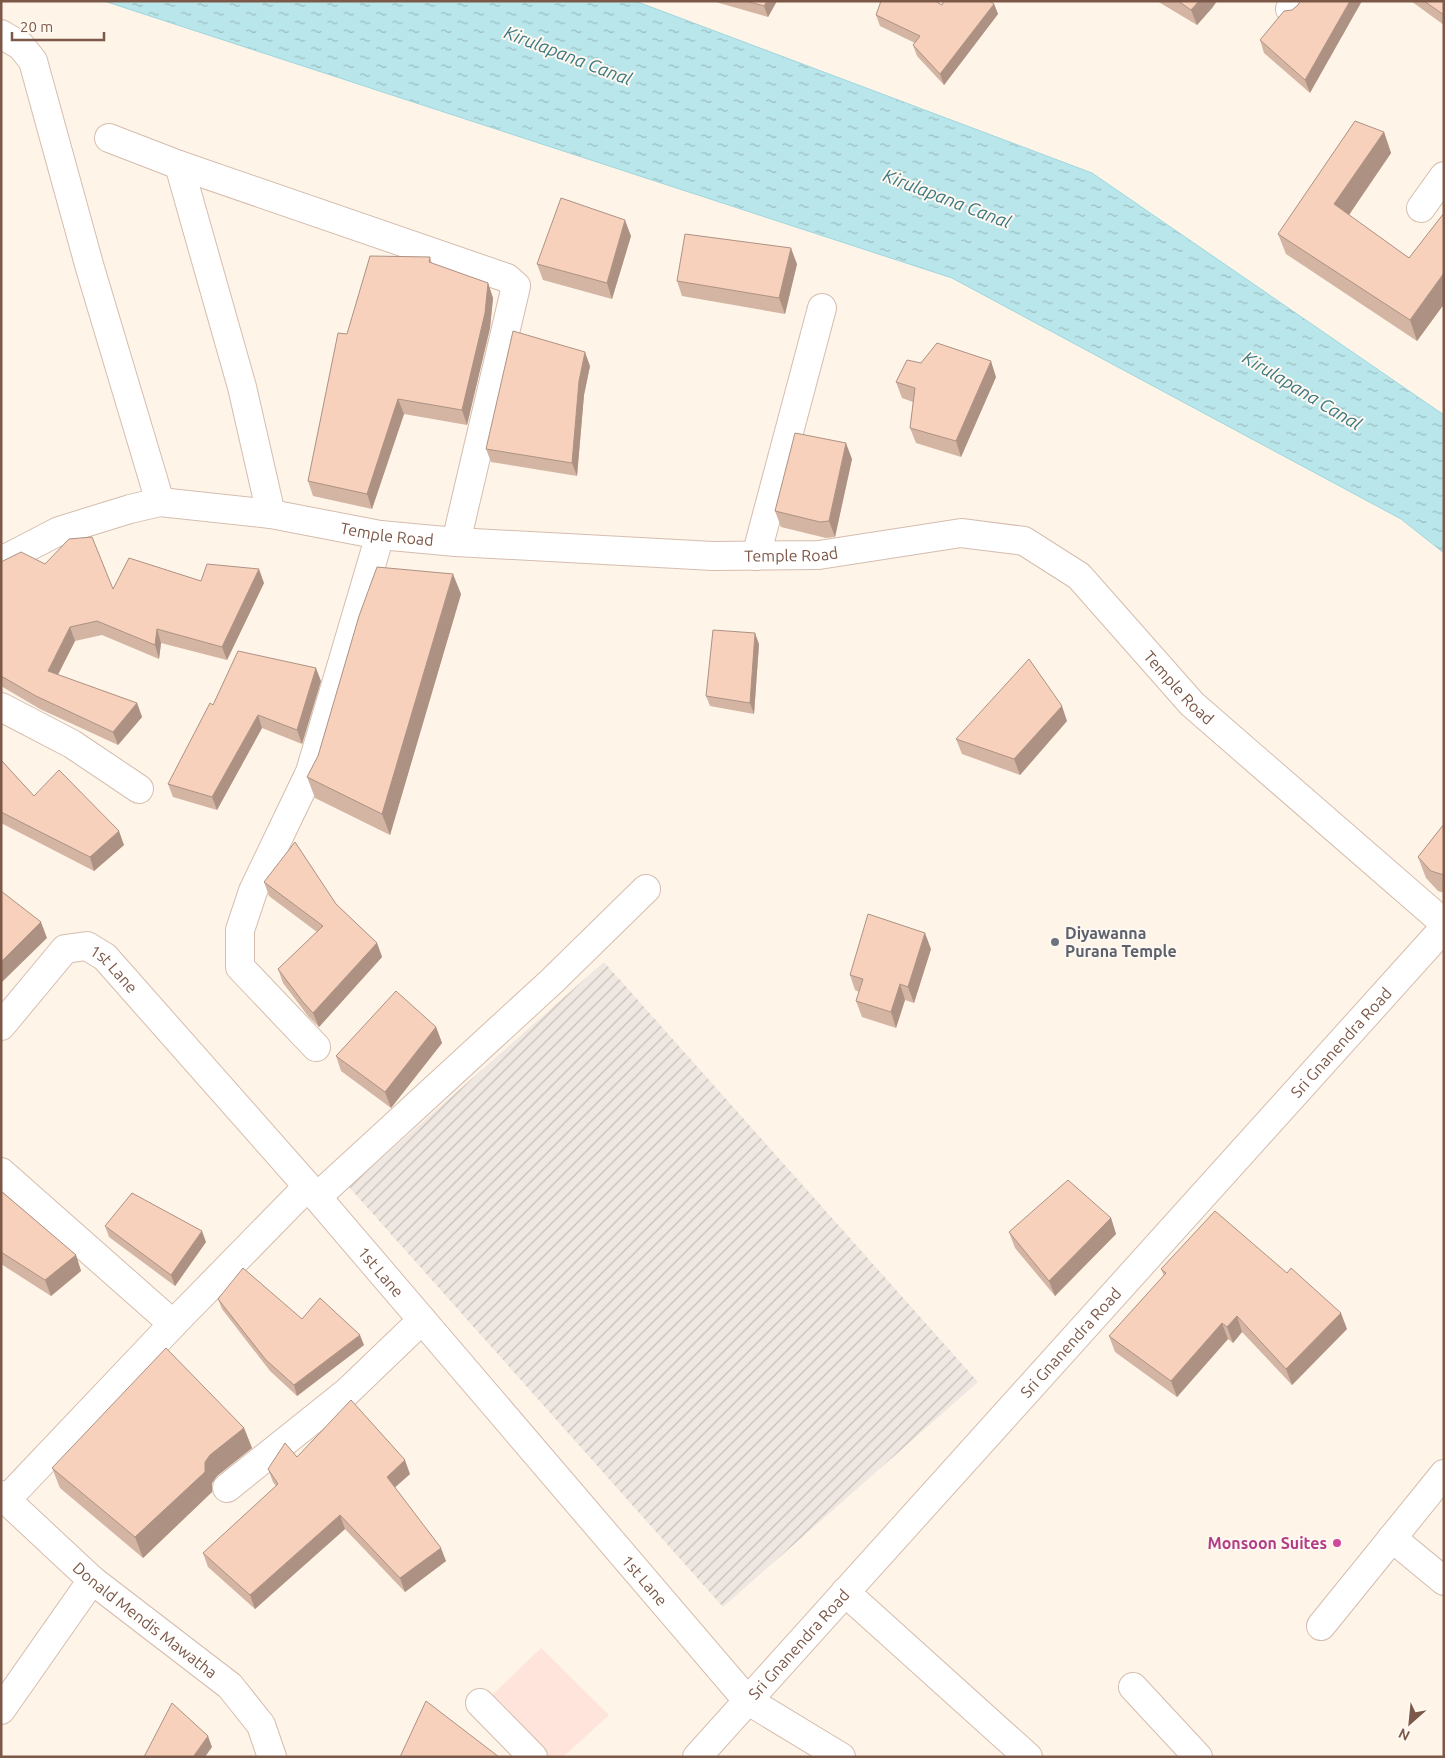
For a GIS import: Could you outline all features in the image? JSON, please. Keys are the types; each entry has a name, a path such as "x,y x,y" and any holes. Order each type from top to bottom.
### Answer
{"street":[{"path":"1,34 21,46 33,61 90,268 160,502"},
{"path":"109,138 179,165 507,278 516,286 456,542"},
{"path":"179,165 242,388 272,514"},
{"path":"1421,208 1444,176"},
{"path":"756,556 822,308"},
{"name":"Temple Road","path":"1,561 59,531 130,509 160,502 272,514 380,534 456,542 713,556 819,555 961,533 1024,541 1078,576 1192,704 1444,922"},
{"path":"316,1047 240,967 240,930 253,891 310,772 380,534"},
{"path":"1,708 72,744 139,790"},
{"path":"4,1497 173,1324 312,1192 552,980 646,889"},
{"name":"Sri Gnanendra Road","path":"697,1757 1444,928"},
{"name":"1st Lane","path":"1,1026 65,949 86,946 105,957 312,1192 747,1700 841,1757"},
{"path":"1,1172 173,1324"},
{"path":"227,1488 347,1392 422,1320"},
{"path":"1320,1626 1444,1474"},
{"name":"Donald Mendis Mawatha","path":"4,1497 68,1560 230,1686 261,1725 272,1757"},
{"path":"1392,1538 1444,1582"},
{"path":"1,1710 92,1580"},
{"path":"845,1592 1028,1757"},
{"path":"1133,1687 1198,1757"},
{"path":"480,1703 533,1757"}],"shaded area":[{"path":"604,962 978,1382 723,1607 349,1187"},
{"path":"541,1648 609,1715 563,1757 546,1757 488,1699"}],"water":[{"name":"Kirulapana Canal","path":"104,1 635,1 1092,173 1444,415 1444,553 1401,519 952,278"}],"building":[{"path":"746,1 767,1 764,6"},
{"path":"881,1 935,1 942,5 944,1 990,1 994,4 940,74 913,45 920,36 876,15"},
{"path":"1178,1 1199,1 1191,10"},
{"path":"1300,1 1350,1 1305,80 1260,40 1284,11 1292,10"},
{"path":"1424,1 1444,1 1444,15"},
{"path":"1355,121 1384,132 1334,204 1409,258 1444,213 1444,273 1410,320 1278,234"},
{"path":"561,198 625,220 607,283 537,264"},
{"path":"685,234 791,248 779,298 677,281"},
{"path":"370,256 430,257 429,262 488,283 485,313 462,410 398,399 367,494 308,481 338,333 347,334"},
{"path":"513,331 585,352 579,381 572,463 486,449"},
{"path":"937,343 991,361 956,441 910,428 915,388 896,382 907,360 921,363"},
{"path":"795,433 846,443 829,521 820,522 775,511"},
{"path":"92,537 113,589 129,558 201,581 207,564 259,569 222,647 157,629 155,645 97,621 70,627 48,671 137,703 113,732 36,696 1,676 1,562 21,552 45,564 69,539"},
{"path":"377,567 453,574 382,814 307,777 318,756 359,616"},
{"path":"713,630 755,633 750,703 706,696"},
{"path":"238,651 316,668 297,730 258,715 212,797 168,784 210,703 213,705"},
{"path":"1029,659 1062,706 1014,759 956,739"},
{"path":"1,760 34,796 59,770 119,831 90,857 1,812"},
{"path":"1444,824 1444,875 1431,871 1418,857"},
{"path":"295,842 336,904 377,943 313,1013 278,969 323,926 264,882"},
{"path":"1,891 41,922 1,962"},
{"path":"868,914 925,933 908,987 900,984 891,1012 856,1001 863,979 850,975"},
{"path":"396,991 436,1027 385,1092 336,1056"},
{"path":"1068,1180 1111,1218 1049,1281 1009,1232"},
{"path":"1,1191 76,1255 45,1280 1,1252"},
{"path":"132,1193 202,1231 171,1275 105,1226"},
{"path":"1215,1211 1287,1273 1291,1268 1341,1313 1286,1369 1237,1316 1227,1327 1222,1323 1171,1381 1109,1336 1166,1273 1161,1269"},
{"path":"243,1268 302,1319 320,1298 360,1335 294,1385 266,1360 218,1299"},
{"path":"166,1348 244,1428 210,1455 205,1462 205,1472 135,1537 52,1468"},
{"path":"351,1400 405,1460 387,1477 441,1548 400,1578 340,1515 250,1595 203,1553 278,1484 268,1469 285,1443 297,1457"},
{"path":"426,1701 499,1757 400,1757"},
{"path":"172,1703 208,1736 193,1757 144,1757"}],"place":[{"name":"Diyawanna Purana Temple","path":"1055,942"},
{"name":"Monsoon Suites","path":"1337,1543"}]}
